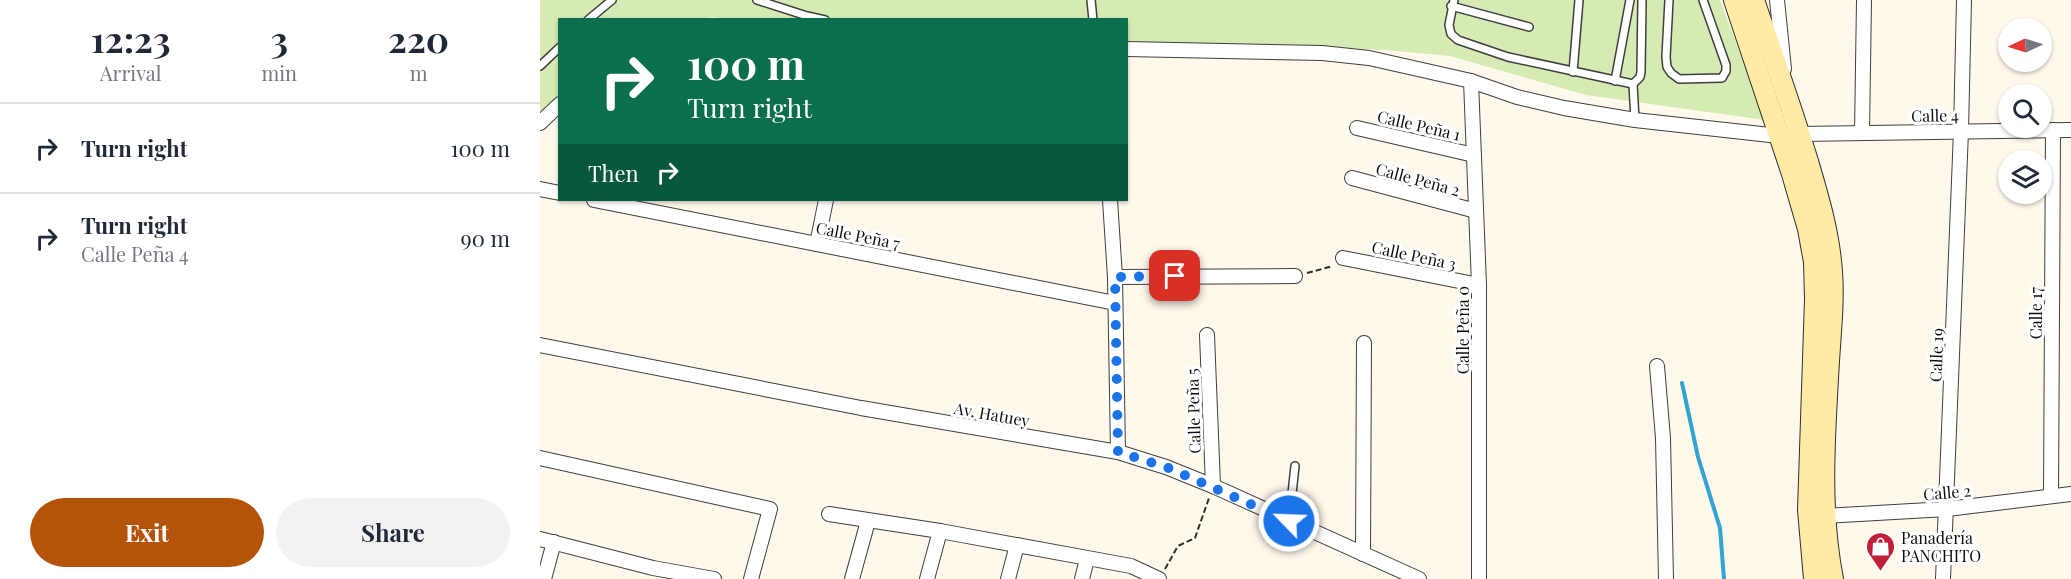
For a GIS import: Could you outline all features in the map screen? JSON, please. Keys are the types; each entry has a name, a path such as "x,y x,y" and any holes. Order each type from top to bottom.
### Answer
{"main road":[{"path":"1734,0 1808,229 1814,262 1815,299 1808,510 1814,579"},
{"path":"1754,0 1800,134 1825,226 1831,263 1832,309 1824,516 1826,546 1833,579"}],"street":[{"path":"1777,0 1786,92"},
{"path":"1862,133 1864,0"},
{"name":"Calle 19","path":"1943,579 1964,0"},
{"name":"Calle 4","path":"1128,50 1322,53 1369,58 1471,81 1517,97 1564,108 1635,120 1779,136 2071,130"},
{"name":"Calle Peña 0","path":"1471,81 1479,285 1479,579"},
{"path":"540,123 558,106"},
{"name":"Calle Peña 1","path":"1357,128 1474,155"},
{"name":"Calle 17","path":"2051,496 2053,130"},
{"name":"Calle Peña 2","path":"1352,178 1476,211"},
{"path":"540,189 558,193"},
{"name":"Calle Peña 7","path":"599,201 1115,303"},
{"path":"817,244 826,201"},
{"path":"1110,201 1115,277 1118,452"},
{"name":"Calle Peña 3","path":"1343,258 1479,285"},
{"path":"1115,277 1295,276"},
{"name":"Calle Peña 5","path":"1207,335 1213,486"},
{"path":"1363,554 1364,343"},
{"name":"Av. Hatuey","path":"540,345 861,408 1118,452 1166,467 1213,486 1419,579"},
{"path":"1657,366 1663,438 1666,579"},
{"path":"540,458 770,509 752,579"},
{"name":"Calle 2","path":"1824,516 1947,509 2071,494"},
{"path":"830,514 940,531 1131,566 1159,579"},
{"path":"852,579 868,521"},
{"path":"927,579 940,531"},
{"path":"544,579 547,540 651,573 714,579"},
{"path":"1008,579 1017,545"},
{"path":"1082,579 1087,559"}],"lane":[{"path":"590,18 612,0"},
{"path":"757,0 816,18"},
{"path":"1091,0 1093,18"},
{"path":"1573,72 1579,0"},
{"path":"1615,81 1630,0"},
{"path":"1635,120 1633,84 1640,77 1641,72 1642,0"},
{"path":"1668,0 1666,57 1667,67 1671,73 1679,79 1722,78 1726,65 1703,0"},
{"path":"1529,27 1453,3 1449,25 1451,34 1458,40 1508,57 1633,84"},
{"path":"540,66 558,49"},
{"path":"1289,521 1295,466"}],"path":[{"path":"1295,276 1340,264 1343,258"},
{"path":"1159,579 1178,546 1195,538 1213,486"}],"green space":[{"path":"540,0 1720,0 1765,120 1586,95 1450,56 1386,50 1291,46 1128,43 1128,18 558,18 558,96 540,113"}],"waterway":[{"path":"1682,383 1698,457 1720,528 1724,579"}],"place":[{"name":"Panadería PANCHITO","path":"1880,572"}],"route":[{"path":"1175,276 1115,277 1118,452 1166,467 1289,521"}]}
